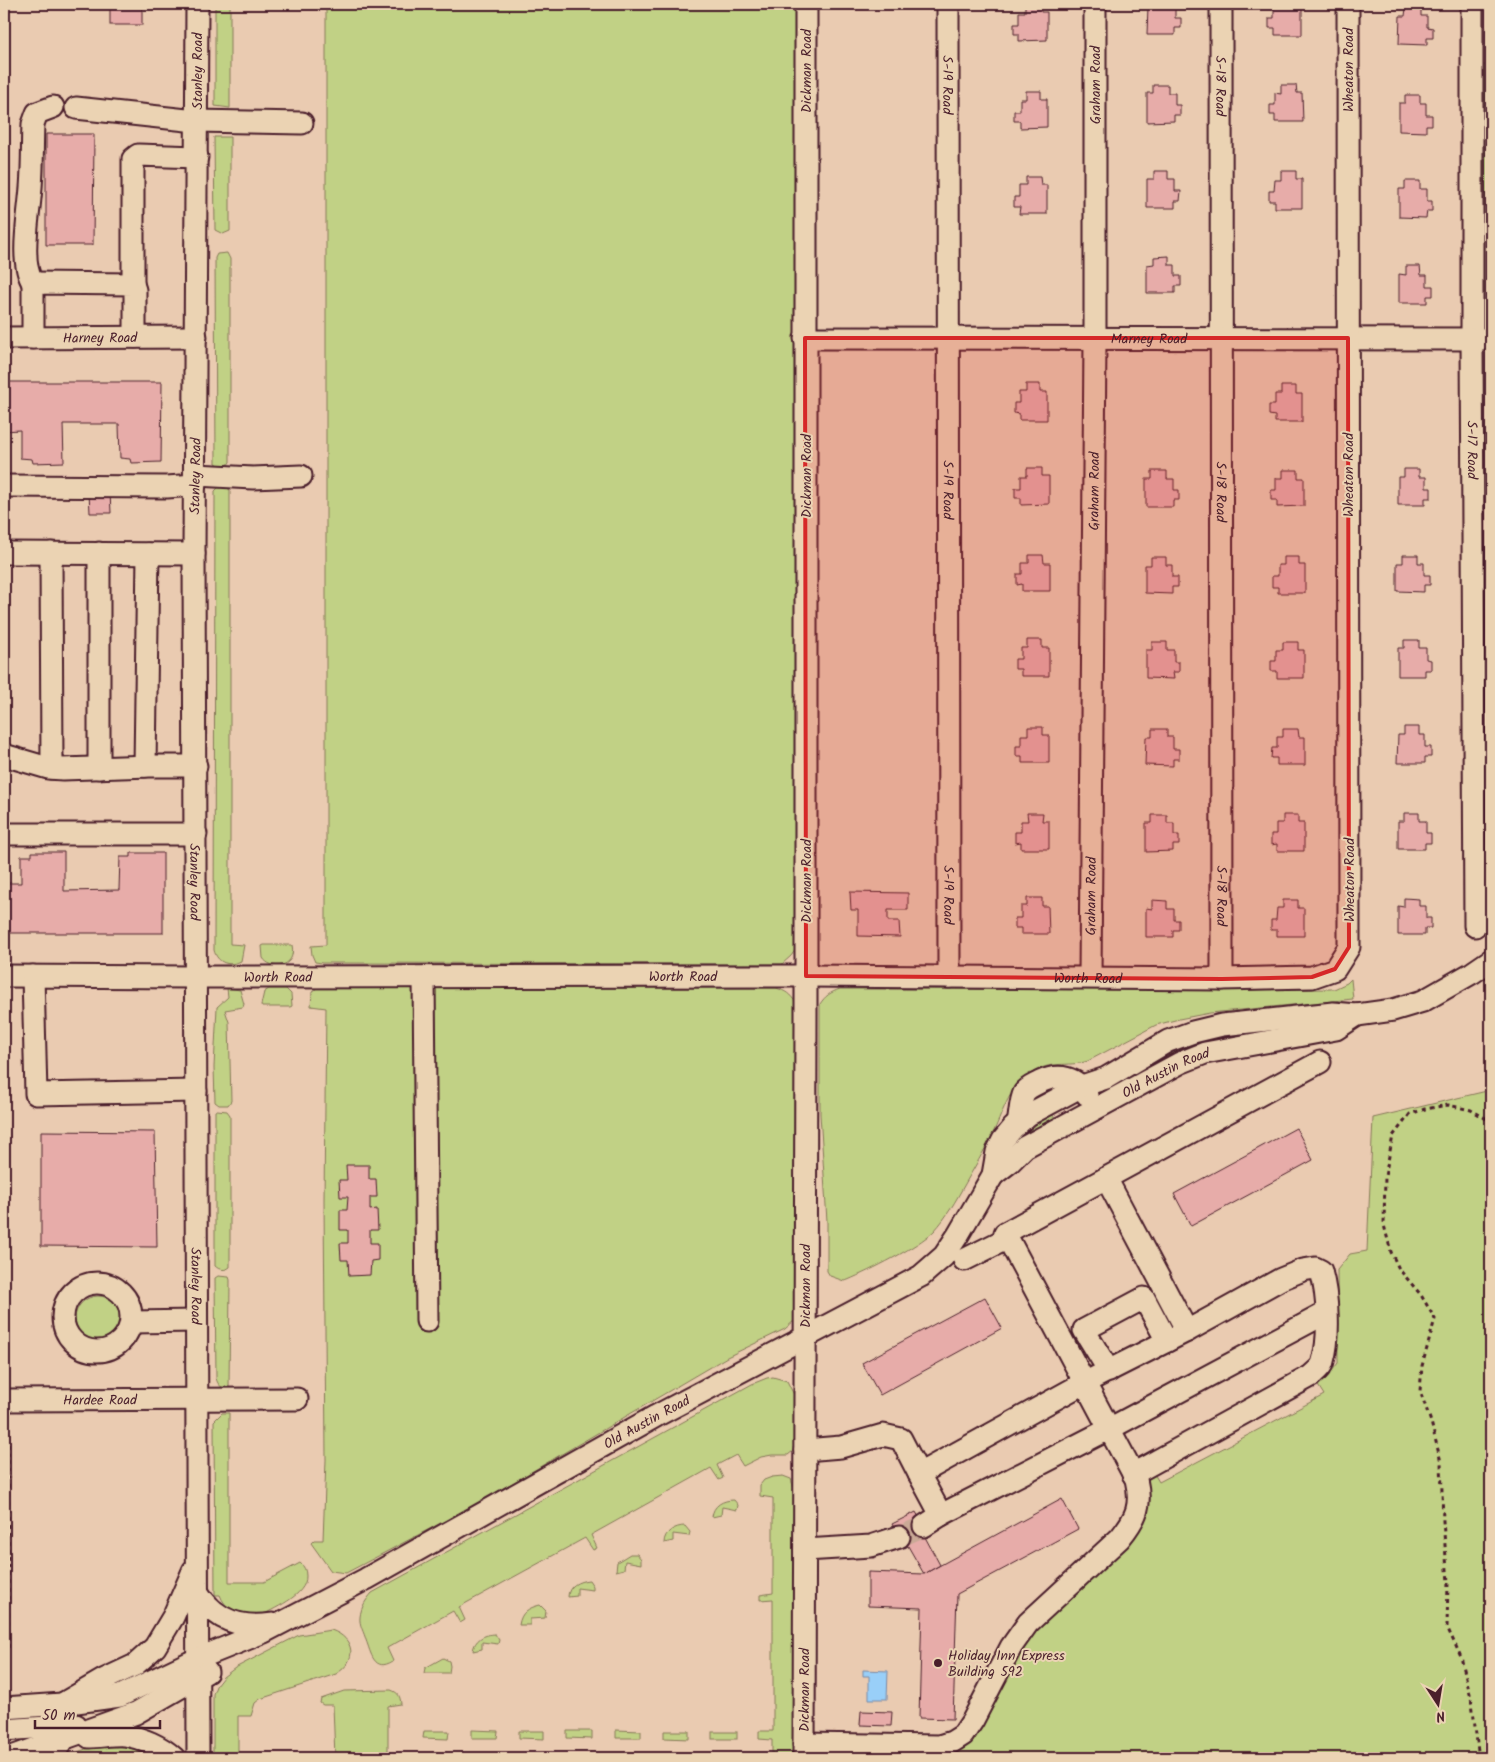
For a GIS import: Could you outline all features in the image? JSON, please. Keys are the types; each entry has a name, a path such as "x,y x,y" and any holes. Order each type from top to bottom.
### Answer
{"street":[{"name":"Stanley Road","path":"197,4 194,554 198,1758"},
{"name":"Dickman Road","path":"804,1751 806,1337 806,4"},
{"name":"S-19 Road","path":"948,4 949,977"},
{"name":"Graham Road","path":"1090,977 1095,339 1095,4"},
{"name":"S-18 Road","path":"1222,4 1222,979"},
{"name":"Wheaton Road","path":"1348,4 1349,947"},
{"name":"S-17 Road","path":"1472,4 1482,338 1475,926"},
{"path":"33,338 33,283 27,269 26,222 30,198 33,124 37,113 53,107"},
{"path":"76,108 196,121 302,123"},
{"path":"135,337 133,159 138,155 196,157"},
{"path":"33,283 133,284"},
{"name":"Harney Road","path":"4,338 196,337"},
{"name":"Marney Road","path":"805,338 1482,338"},
{"path":"4,486 168,486 195,480 301,476"},
{"path":"4,552 194,554"},
{"path":"50,553 52,768"},
{"path":"98,768 100,553"},
{"path":"146,766 148,554"},
{"path":"4,755 63,770 146,766 196,766"},
{"path":"4,834 196,834"},
{"name":"Worth Road","path":"4,976 806,976 1222,979 1312,977 1335,969 1349,947"},
{"name":"Old Austin Road","path":"197,1669 366,1579 656,1416 921,1276 944,1256 958,1235 993,1174 997,1152 1003,1140 1028,1115 1082,1086 1106,1078 1168,1041 1193,1032 1222,1025 1333,1013 1357,1015 1393,1010 1423,1001 1491,960"},
{"path":"33,976 36,1094 196,1091"},
{"path":"424,977 427,1320"},
{"name":"Old Austin Road","path":"993,1174 1010,1162 1025,1147 1180,1063 1205,1053 1336,1029 1357,1015"},
{"path":"804,1751 939,1746 952,1742 963,1735 1011,1647 1028,1623 1120,1538 1131,1524 1138,1507 1138,1491 1133,1474 1006,1233 1320,1062"},
{"path":"1082,1086 1095,1109"},
{"path":"1106,1178 1187,1331"},
{"path":"964,1260 1008,1238"},
{"path":"919,1474 1084,1383 1187,1331 1281,1279 1303,1270 1315,1268 1321,1272 1324,1282 1326,1341 1323,1363 1311,1376 1133,1474"},
{"path":"1109,1371 1084,1330 1144,1298 1167,1341"},
{"path":"805,1450 841,1447 883,1435 901,1439 919,1474 932,1520 1109,1429 1326,1313"},
{"path":"132,1322 196,1321"},
{"name":"Hardee Road","path":"6,1408 196,1399 297,1399"},
{"path":"805,1550 871,1546 899,1537"},
{"path":"62,1704 103,1680 135,1665 155,1647 173,1617 196,1561"},
{"path":"197,1591 213,1610 234,1623 273,1627"},
{"path":"4,1708 62,1704 120,1696 197,1669"},
{"path":"9,1758 64,1732 110,1722 136,1713 197,1669"},
{"path":"51,1758 64,1732 62,1704"},
{"path":"4,1730 124,1735 147,1741 169,1753 174,1758"}],"path":[{"path":"1476,1758 1478,1751 1472,1702 1461,1657 1448,1627 1448,1582 1441,1462 1431,1422 1420,1391 1422,1366 1435,1319 1421,1295 1399,1269 1391,1252 1384,1225 1385,1176 1393,1136 1410,1114 1448,1105 1471,1110 1485,1118 1491,1118"},
{"path":"1485,1118 1491,1129"},
{"path":"6,1408 8,1648"}],"highlighted area":[{"path":"805,338 1348,338 1349,947 1335,969 1312,977 1222,979 806,976"}],"green space":[{"path":"215,4 230,4 230,108 215,106"},
{"path":"326,4 798,4 798,946 782,964 315,962 311,946 326,945"},
{"path":"1481,65 1491,65 1491,334 1486,333 1482,328"},
{"path":"214,137 230,137 230,231 223,234 215,230"},
{"path":"227,253 230,259 230,462 227,466 223,467 216,463 215,258 217,254"},
{"path":"219,487 226,487 230,490 230,944 244,945 241,961 232,964 221,961 214,950 215,491"},
{"path":"292,945 291,959 282,965 266,962 263,958 262,946"},
{"path":"1351,979 1353,999 1210,1013 1179,1019 1156,1025 1088,1061 1052,1065 1038,1069 1022,1080 1011,1094 991,1137 951,1208 934,1231 926,1238 881,1265 848,1280 844,1281 830,1276 827,1271 827,1221 820,1114 820,1004 831,993 840,989 1334,989"},
{"path":"227,988 240,990 244,1004 243,1007 225,1010 229,1022 231,1101 228,1105 219,1105 215,1102 214,1067 217,1007 228,997"},
{"path":"317,988 776,988 788,993 796,1003 796,1319 785,1329 727,1357 475,1505 346,1573 331,1571 311,1543 314,1540 323,1540 326,1460 324,1200 326,1008 311,1006 312,992"},
{"path":"269,989 286,989 291,994 292,1006 262,1007 264,992"},
{"path":"1305,1023 1157,1070 1152,1060 1204,1038"},
{"path":"1491,1090 1491,1758 825,1758 842,1752 943,1754 1037,1624 1089,1577 1144,1478 1153,1472 1159,1482 1324,1395 1317,1384 1326,1379 1338,1363 1337,1270 1350,1254 1367,1251 1373,1118"},
{"path":"215,1111 227,1111 230,1115 230,1267 224,1269 215,1266"},
{"path":"1051,1115 1054,1116 1056,1121 1031,1139 1027,1132"},
{"path":"218,1276 229,1277 230,1280 229,1389 221,1386 216,1378 215,1278"},
{"path":"98,1296 111,1300 117,1306 121,1319 117,1332 111,1338 98,1342 85,1338 79,1332 75,1319 79,1306 85,1300"},
{"path":"773,1377 787,1381 794,1395 795,1446 788,1455 761,1457 743,1466 736,1455 717,1465 723,1478 719,1480 711,1468 591,1535 597,1548 593,1550 585,1538 459,1607 465,1620 460,1623 453,1611 387,1648 393,1661 381,1665 374,1660 360,1620 363,1607 372,1593 752,1384"},
{"path":"222,1413 229,1413 229,1582 264,1582 300,1563 306,1572 305,1583 295,1596 257,1618 250,1618 250,1614 240,1613 231,1609 220,1595 215,1595 214,1421"},
{"path":"783,1476 791,1479 795,1493 794,1758 772,1758 772,1740 759,1739 759,1731 773,1731 773,1599 760,1600 760,1595 773,1593 773,1498 760,1496 760,1485 764,1480"},
{"path":"734,1500 738,1505 737,1510 722,1507 721,1515 712,1517 716,1506 726,1501"},
{"path":"685,1526 690,1532 689,1536 673,1534 673,1541 664,1543 664,1539 671,1530"},
{"path":"630,1554 637,1554 641,1559 641,1564 625,1561 624,1569 616,1571 617,1562"},
{"path":"589,1580 593,1590 577,1588 577,1596 568,1597 568,1593 574,1585"},
{"path":"540,1605 546,1611 545,1618 530,1619 530,1625 519,1625 521,1617 526,1611"},
{"path":"331,1630 345,1638 351,1650 348,1663 343,1669 336,1674 260,1699 255,1703 251,1716 238,1716 238,1758 213,1758 213,1694 223,1677 235,1668 299,1635"},
{"path":"495,1634 499,1640 498,1644 482,1642 482,1649 473,1651 475,1644 480,1638"},
{"path":"443,1658 449,1661 449,1673 424,1673 425,1668"},
{"path":"391,1690 399,1695 401,1704 388,1706 388,1758 335,1758 333,1705 323,1705 320,1703 321,1699 344,1691"},
{"path":"472,1730 498,1731 497,1738 472,1738"},
{"path":"616,1730 641,1731 641,1738 616,1738"},
{"path":"424,1731 449,1731 448,1739 423,1738"},
{"path":"519,1731 544,1731 544,1739 519,1738"},
{"path":"567,1731 592,1731 592,1739 567,1738"},
{"path":"664,1731 689,1731 689,1739 664,1738"},
{"path":"712,1732 737,1732 737,1739 712,1739"},
{"path":"128,1747 149,1758 70,1758 89,1748"}],"water":[{"path":"863,1670 888,1671 887,1699 869,1699 869,1676 863,1676"}],"building":[{"path":"110,4 142,4 142,25 110,25"},
{"path":"1025,4 1040,4 1041,12 1047,12 1047,40 1019,41 1019,34 1014,34 1014,24 1019,24 1019,12 1025,12"},
{"path":"1154,4 1175,6 1175,18 1181,18 1181,28 1175,28 1175,35 1147,35 1148,6 1154,6"},
{"path":"1281,4 1302,6 1302,35 1275,35 1275,28 1269,28 1269,18 1274,18 1274,6 1281,6"},
{"path":"1406,8 1421,8 1421,16 1427,16 1427,27 1433,28 1433,38 1427,38 1427,45 1399,44 1400,16 1405,16"},
{"path":"1153,85 1168,85 1168,93 1175,93 1175,105 1180,105 1180,115 1174,115 1174,121 1147,122 1147,93 1153,93"},
{"path":"1281,85 1296,85 1297,93 1302,93 1303,122 1275,122 1275,115 1270,115 1270,105 1275,105 1275,93 1281,94"},
{"path":"1026,91 1041,91 1041,99 1047,99 1047,127 1020,128 1020,121 1014,121 1014,111 1020,111 1020,99 1026,99"},
{"path":"1405,95 1420,95 1420,103 1426,103 1426,115 1432,115 1432,125 1426,125 1426,132 1399,131 1399,103 1405,103"},
{"path":"46,134 94,134 93,245 46,245"},
{"path":"1154,171 1168,171 1168,179 1175,179 1175,191 1181,191 1180,201 1175,201 1175,208 1147,208 1147,179 1154,179"},
{"path":"1281,171 1296,171 1296,179 1302,179 1302,208 1275,208 1275,201 1269,201 1269,191 1274,191 1275,180 1281,180"},
{"path":"1026,177 1040,177 1041,185 1047,185 1047,214 1019,214 1020,207 1014,207 1014,197 1019,197 1019,185 1026,185"},
{"path":"1405,181 1420,181 1420,189 1427,189 1427,201 1432,201 1432,211 1427,211 1426,218 1399,217 1399,189 1405,189"},
{"path":"1169,256 1169,265 1175,265 1175,276 1181,276 1181,286 1175,286 1175,293 1147,293 1147,265 1154,264 1154,257"},
{"path":"1406,266 1420,266 1421,275 1427,275 1427,286 1433,286 1433,296 1427,296 1427,303 1399,303 1399,274 1406,275"},
{"path":"4,382 162,382 161,462 131,463 130,459 120,458 119,424 63,424 64,462 33,463 32,459 20,458 20,430 4,431"},
{"path":"1026,384 1040,384 1040,392 1047,392 1047,420 1019,420 1019,414 1014,413 1014,403 1019,403 1019,392 1026,392"},
{"path":"1281,386 1296,386 1296,394 1302,394 1302,422 1275,422 1275,416 1269,415 1269,405 1275,405 1275,394 1281,394"},
{"path":"1027,468 1042,468 1042,476 1049,476 1049,504 1021,505 1021,498 1015,498 1015,488 1021,488 1021,476 1027,476"},
{"path":"1404,469 1419,469 1419,477 1426,477 1426,488 1431,488 1431,498 1425,498 1425,505 1398,505 1398,477 1404,477"},
{"path":"1283,470 1298,470 1298,478 1304,478 1304,506 1277,507 1277,500 1271,500 1271,490 1276,490 1276,478 1283,478"},
{"path":"1152,471 1167,471 1167,479 1174,479 1174,490 1179,490 1179,500 1173,500 1173,507 1146,507 1146,479 1152,479"},
{"path":"89,492 110,492 111,513 90,513"},
{"path":"1029,555 1043,555 1044,563 1050,563 1050,591 1022,591 1022,584 1017,585 1017,574 1022,574 1022,563 1029,563"},
{"path":"1403,555 1418,555 1418,563 1424,563 1424,575 1430,575 1430,585 1424,585 1424,592 1397,591 1397,563 1403,563"},
{"path":"1151,557 1166,557 1166,565 1172,565 1172,577 1178,577 1178,587 1172,587 1172,594 1145,593 1145,565 1151,565"},
{"path":"1284,557 1299,557 1299,565 1305,565 1305,593 1278,593 1278,587 1272,587 1272,576 1278,576 1278,565 1284,565"},
{"path":"1027,640 1042,640 1042,648 1049,648 1049,676 1021,676 1021,669 1015,669 1015,659 1021,659 1021,648 1027,648"},
{"path":"1404,640 1419,640 1419,648 1426,648 1426,659 1431,660 1431,670 1425,670 1425,676 1398,676 1398,648 1404,648"},
{"path":"1152,642 1167,642 1167,650 1174,650 1174,662 1179,662 1179,672 1173,672 1174,679 1146,678 1146,650 1152,650"},
{"path":"1283,642 1298,642 1298,650 1304,650 1304,678 1277,678 1277,671 1271,671 1271,661 1276,661 1276,650 1283,650"},
{"path":"1028,727 1043,727 1043,735 1049,735 1049,763 1022,763 1022,756 1016,756 1016,746 1021,746 1021,735 1028,735"},
{"path":"1404,727 1419,727 1419,735 1425,735 1425,747 1431,747 1431,757 1425,757 1425,763 1397,763 1398,735 1404,735"},
{"path":"1152,729 1167,729 1167,737 1173,737 1173,749 1179,749 1179,759 1173,759 1173,766 1145,765 1146,737 1152,737"},
{"path":"1283,729 1298,729 1299,737 1305,737 1305,765 1277,765 1277,758 1271,758 1272,748 1277,748 1277,737 1283,737"},
{"path":"1027,813 1043,813 1042,821 1049,821 1049,849 1021,849 1021,842 1015,843 1015,832 1021,832 1021,821 1028,821"},
{"path":"1404,813 1419,813 1419,821 1426,821 1426,833 1431,833 1431,843 1425,843 1425,849 1398,849 1398,821 1404,821"},
{"path":"1152,815 1167,815 1167,823 1174,823 1174,835 1179,835 1179,845 1173,845 1173,851 1146,852 1146,823 1152,823"},
{"path":"1283,815 1298,815 1298,823 1304,823 1304,851 1277,851 1277,844 1271,845 1271,834 1276,834 1276,823 1283,823"},
{"path":"32,852 64,852 64,891 119,890 120,857 131,857 131,853 163,853 163,933 4,933 4,883 21,883 21,856 32,856"},
{"path":"850,892 908,893 908,910 888,910 888,921 899,921 900,937 858,936 858,910 851,910"},
{"path":"1027,898 1042,898 1042,906 1048,906 1049,934 1021,934 1021,928 1015,928 1015,918 1021,918 1021,906 1027,906"},
{"path":"1404,898 1419,899 1419,906 1426,906 1426,918 1431,918 1431,928 1425,928 1425,935 1398,935 1398,906 1404,907"},
{"path":"1152,900 1167,901 1167,909 1174,909 1174,920 1179,920 1179,930 1173,930 1173,937 1146,937 1146,908 1152,909"},
{"path":"1283,900 1298,900 1298,908 1304,908 1304,936 1277,936 1277,930 1271,930 1271,920 1276,920 1277,908 1283,908"},
{"path":"1140,1066 1146,1076 1129,1085 1123,1075"},
{"path":"1296,1128 1313,1160 1191,1226 1174,1194"},
{"path":"41,1131 155,1132 157,1247 41,1246"},
{"path":"346,1165 369,1165 369,1179 376,1179 377,1197 370,1197 370,1210 377,1209 378,1230 370,1230 370,1243 378,1243 378,1260 371,1261 370,1275 349,1276 348,1260 341,1260 340,1243 348,1243 348,1230 340,1230 340,1210 347,1210 348,1197 340,1197 339,1180 347,1180"},
{"path":"985,1297 1002,1328 880,1395 862,1363"},
{"name":"Holiday Inn Express Building 592","path":"1062,1499 1078,1529 957,1594 953,1719 919,1718 922,1608 868,1606 868,1572 924,1574"},
{"path":"916,1512 929,1535 925,1537 940,1565 924,1574 908,1546 905,1548 892,1524"},
{"path":"861,1711 892,1712 891,1726 860,1725"}],"tunnel":[{"path":"899,1537 924,1526"}],"place":[{"name":"Holiday Inn Express Building 592","path":"938,1663"}]}
